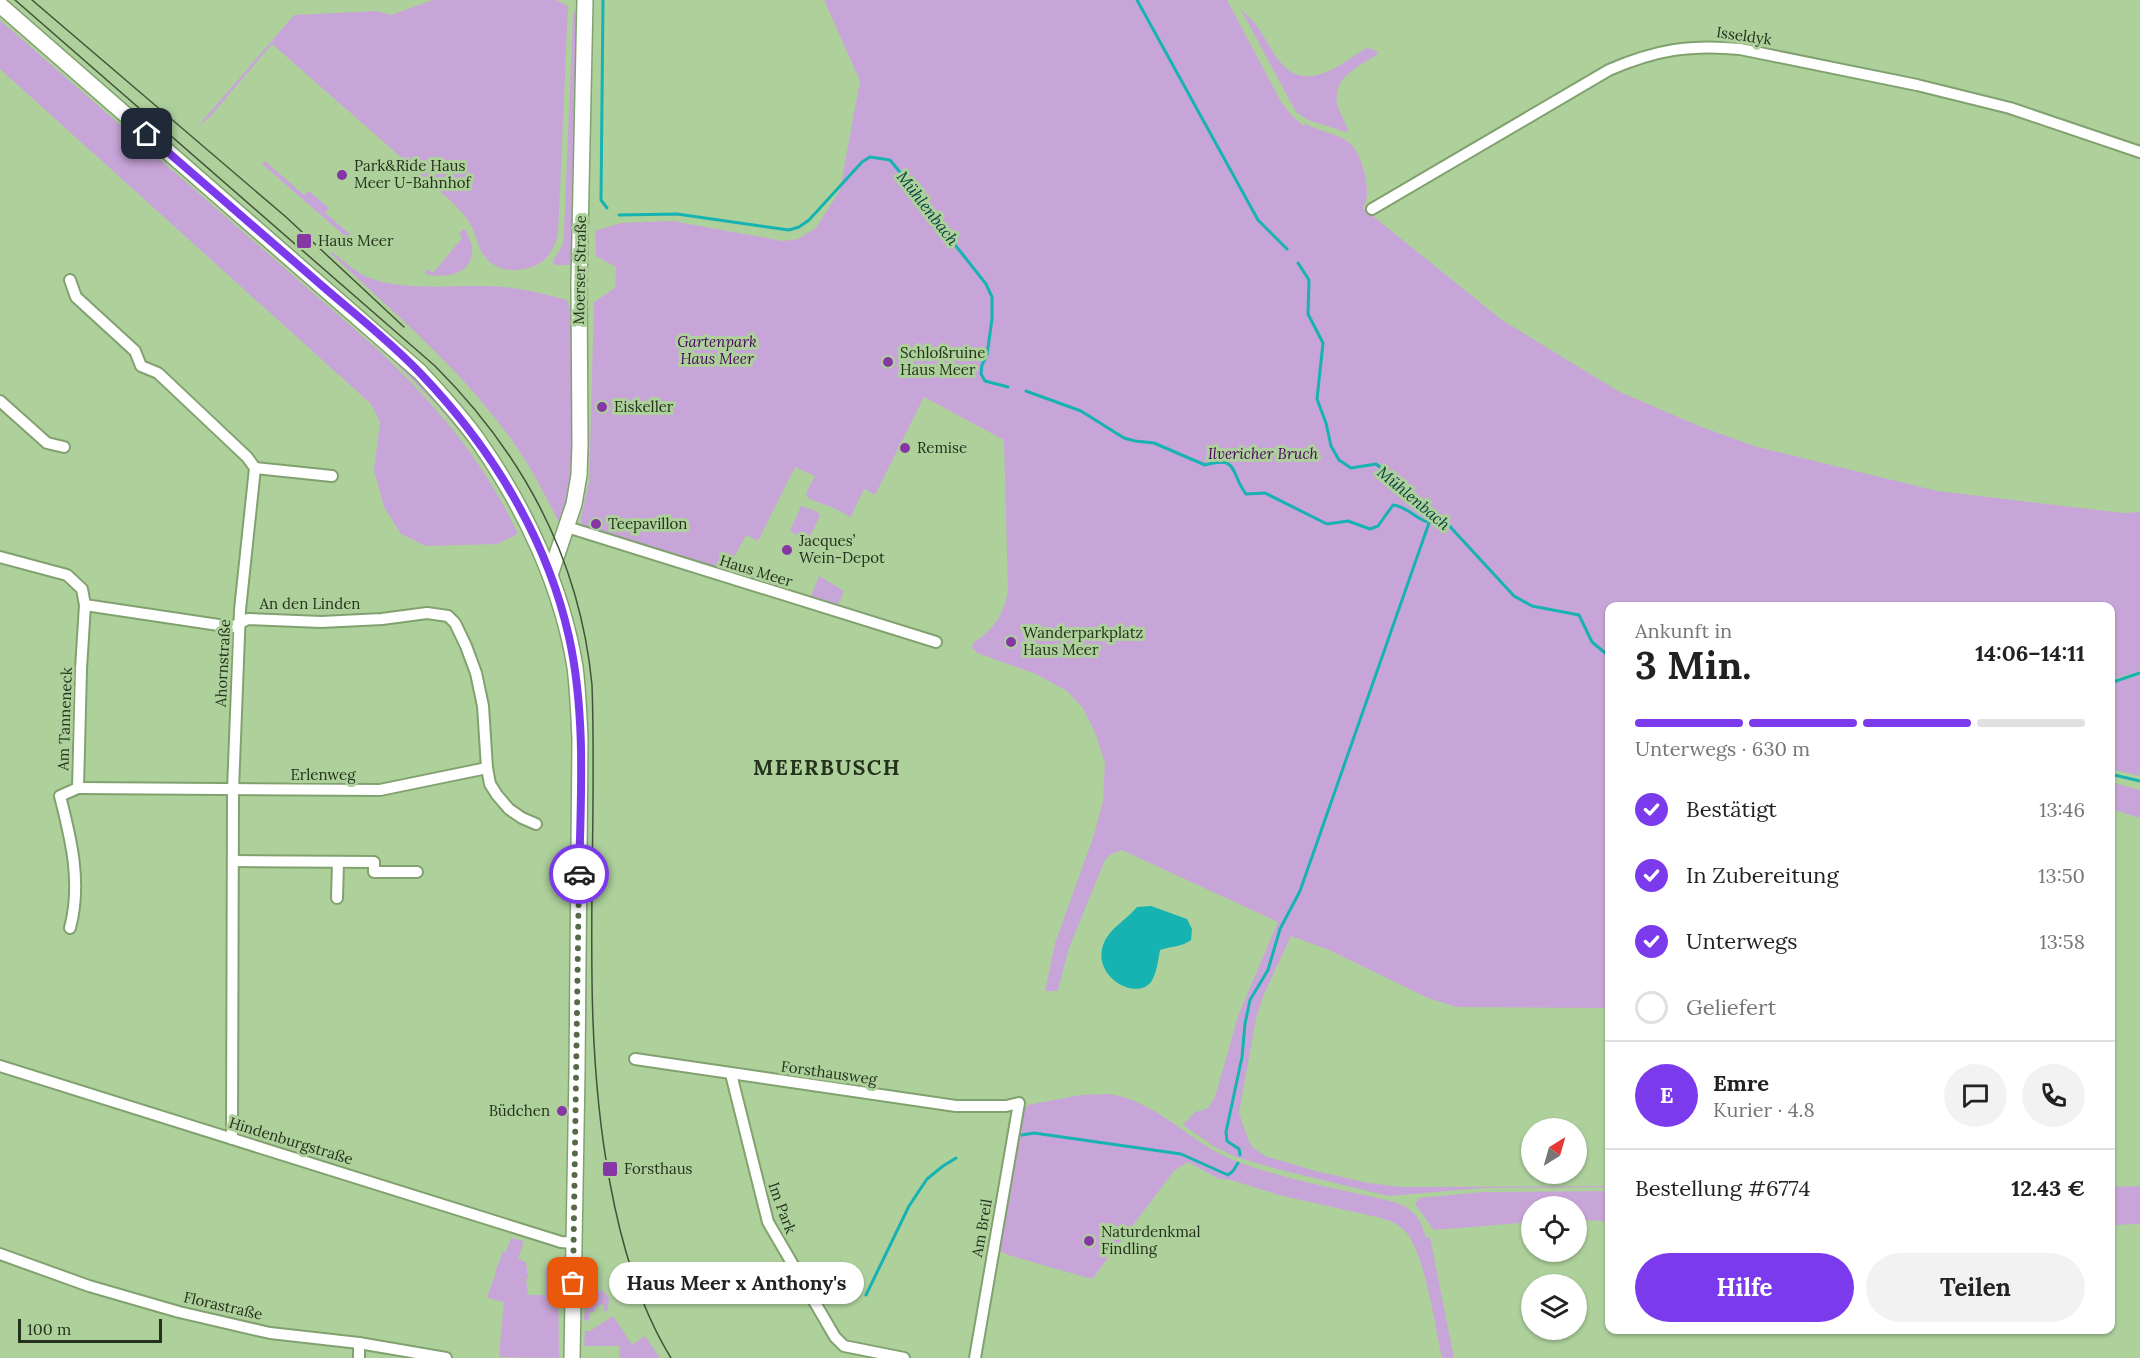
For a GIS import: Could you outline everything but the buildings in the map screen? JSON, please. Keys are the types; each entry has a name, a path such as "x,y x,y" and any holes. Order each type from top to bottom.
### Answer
{"main road":[{"name":"Moerser Straße","path":"550,575 577,489 580,444 579,283 585,0"},
{"path":"0,5 420,372 479,441 503,479 533,536 550,575 569,636 579,700 580,825 572,1358"},
{"path":"533,536 556,540 565,532"}],"street":[{"name":"Isseldyk","path":"1372,209 1609,70 1636,58 1687,47 1711,46 1740,49 1917,85 2010,108 2140,152"},
{"path":"70,280 76,297 135,351 141,366 159,373 253,463 255,468 332,477"},
{"path":"0,401 47,443 64,447"},
{"name":"Ahornstraße","path":"232,1139 233,790 240,610 255,468"},
{"name":"Haus Meer","path":"565,532 936,642"},
{"path":"0,557 67,575 82,589 85,605"},
{"name":"An den Linden","path":"85,605 232,627 248,619 321,622 382,619 427,613 448,616 455,623 476,673 483,706 486,768"},
{"name":"Am Tanneneck","path":"70,928 74,914 76,869 60,796 78,788 85,605"},
{"path":"486,768 490,784 496,795 522,818 536,824"},
{"name":"Erlenweg","path":"78,788 380,790 486,768"},
{"path":"233,861 374,862 374,872 417,872"},
{"path":"337,898 338,862"},
{"name":"Forsthausweg","path":"634,1059 956,1106 1006,1106 1019,1103"},
{"name":"Hindenburgstraße","path":"0,1066 561,1242 573,1243"},
{"name":"Im Park","path":"731,1074 768,1222 835,1337 844,1346 904,1358"},
{"name":"Am Breil","path":"975,1358 1019,1103"},
{"name":"Florastraße","path":"0,1254 89,1286 179,1312 270,1333 359,1343 446,1358"},
{"path":"359,1343 359,1358"}],"green space":[{"path":"433,0 556,0 568,6 558,235 549,254 542,262 532,267 509,270 490,262 480,249 464,214 451,201 272,44 210,117 198,126 294,15 377,11 391,15"},
{"name":"Ilvericher Bruch","path":"824,0 1227,0 1281,102 1292,116 1305,127 1304,123 1343,138 1356,150 1366,183 1367,196 1363,208 1502,320 1618,391 1699,426 1754,446 1937,491 2123,513 2140,512 2140,671 2115,679 2115,602 1605,602 1605,1008 1456,1007 1428,998 1329,950 1291,936 1264,994 1256,1019 1239,1113 1252,1147 1265,1156 1368,1183 1401,1187 1605,1187 1482,1188 1389,1196 1236,1157 1215,1147 1183,1125 1195,1112 1207,1109 1215,1097 1238,1016 1278,922 1122,850 1111,854 1105,860 1069,948 1058,991 1045,991 1055,943 1094,835 1103,801 1105,763 1096,735 1083,708 1067,691 1036,674 977,653 972,648 973,643 986,633 1000,615 1008,591 1004,440 924,397 875,495 864,489 850,518 808,498 806,493 815,476 795,467 758,541 746,535 732,561 780,585 779,592 586,530 580,521 589,482 594,302 615,288 616,267 596,256 595,231 621,223 672,221 783,241 798,239 816,228 840,190 860,81"},
{"path":"1240,8 1257,26 1276,57 1290,71 1298,75 1309,76 1327,72 1367,48 1377,51 1378,54 1349,73 1339,86 1337,103 1348,130 1346,132 1308,120 1296,112"},
{"path":"577,9 579,14 571,265 555,265 553,261 563,244 573,13"},
{"path":"0,12 414,376 472,443 470,444 436,404 377,344 0,16"},
{"path":"0,20 397,368 437,411 473,457 518,534 497,544 426,546 401,534 384,507 374,470 380,422 371,404 0,69"},
{"path":"265,161 304,195 309,191 329,208 325,213 356,239 353,243 262,164"},
{"path":"463,229 466,230 472,247 468,265 463,270 448,275 425,274 427,269 433,273 462,238 459,234"},
{"path":"332,252 360,273 386,283 419,286 504,287 567,300 571,311 574,445 570,494 561,526 519,450 483,403 442,358 331,254"},
{"path":"801,506 816,511 820,516 807,542 790,531"},
{"path":"819,576 844,591 837,608 810,599"},
{"path":"2140,675 2140,776 2115,770 2115,682"},
{"path":"2115,783 2140,790 2140,818 2115,810"},
{"path":"1108,1094 1142,1104 1233,1160 1292,1179 1394,1202 1406,1207 1419,1219 1426,1238 1430,1237 1454,1358 1442,1358 1424,1273 1412,1242 1400,1226 1381,1218 1279,1195 1231,1180 1219,1179 1188,1162 1174,1171 1092,1279 1008,1255 998,1250 1021,1113 1028,1105 1081,1095"},
{"path":"2140,1186 2140,1224 2115,1225 2115,1187"},
{"path":"1605,1191 1605,1221 1587,1220 1587,1196 1521,1196 1521,1223 1434,1230 1415,1204 1419,1198 1483,1192"},
{"path":"511,1238 524,1241 518,1259 526,1262 528,1295 545,1295 545,1268 558,1267 559,1358 499,1357 504,1302 487,1298 503,1251 506,1252"},
{"path":"602,1290 609,1297 608,1310 604,1312 603,1304 599,1305 595,1311 589,1313 589,1321 584,1320 585,1306 591,1293"},
{"path":"613,1316 632,1345 645,1336 660,1358 619,1358 619,1346 584,1346 585,1331 590,1331"}],"water":[{"path":"1151,906 1187,919 1192,929 1191,940 1160,950 1151,982 1143,988 1134,989 1114,980 1107,972 1102,962 1102,950 1110,933 1137,907"}],"waterway":[{"path":"603,0 601,200 607,208"},
{"path":"1137,0 1258,220 1287,249"},
{"name":"Mühlenbach","path":"619,215 677,214 789,230 809,220 862,162 870,157 890,160 986,284 992,297 992,319 987,355 981,374 985,381 1008,387"},
{"name":"Mühlenbach","path":"1298,263 1309,280 1308,314 1323,343 1317,399 1331,446 1339,460 1351,468 1376,464 1412,496 1443,519 1514,596 1532,606 1579,615 1592,642 1605,653"},
{"path":"1026,391 1081,411 1124,438 1154,443 1205,465 1224,462 1229,464 1246,494 1265,493 1327,524 1348,521 1370,529 1378,526 1393,505 1406,509 1424,521 1436,522 1443,519"},
{"path":"1240,1155 1239,1149 1227,1141 1226,1132 1242,1057 1250,1000 1268,970 1280,929 1300,891 1429,523"},
{"path":"2115,681 2140,673"},
{"name":"Mühlenbach","path":"2115,775 2140,781"},
{"path":"1022,1135 1034,1133 1181,1154 1228,1175 1238,1163"},
{"path":"866,1295 909,1206 927,1179 956,1158"}],"tram line":[{"path":"15,0 435,366 467,400 495,436 521,473 542,512 561,552 575,595 592,685 592,997 595,1059 610,1183 626,1251 641,1296 671,1358"},
{"path":"32,0 286,217 404,327"}],"way so far":[{"path":"573,1283 579,874"}],"place":[{"name":"Park&Ride Haus Meer U-Bahnhof","path":"342,175"},
{"name":"Haus Meer","path":"304,241"},
{"name":"Schloßruine Haus Meer","path":"888,362"},
{"name":"Eiskeller","path":"602,407"},
{"name":"Remise","path":"905,448"},
{"name":"Teepavillon","path":"596,524"},
{"name":"Jacques’ Wein-Depot","path":"787,550"},
{"name":"Wanderparkplatz Haus Meer","path":"1011,642"},
{"name":"Büdchen","path":"562,1111"},
{"name":"Forsthaus","path":"610,1169"},
{"name":"Naturdenkmal Findling","path":"1089,1241"},
{"name":"Haus Meer x Anthony's","path":"573,1283"}],"district":[{"name":"MEERBUSCH","path":"827,768"}],"route":[{"path":"147,134 420,372 469,428 503,479 518,505 550,575 569,636 575,667 580,740 579,874"}],"park label":[{"name":"Gartenpark Haus Meer","path":"717,350"}]}
